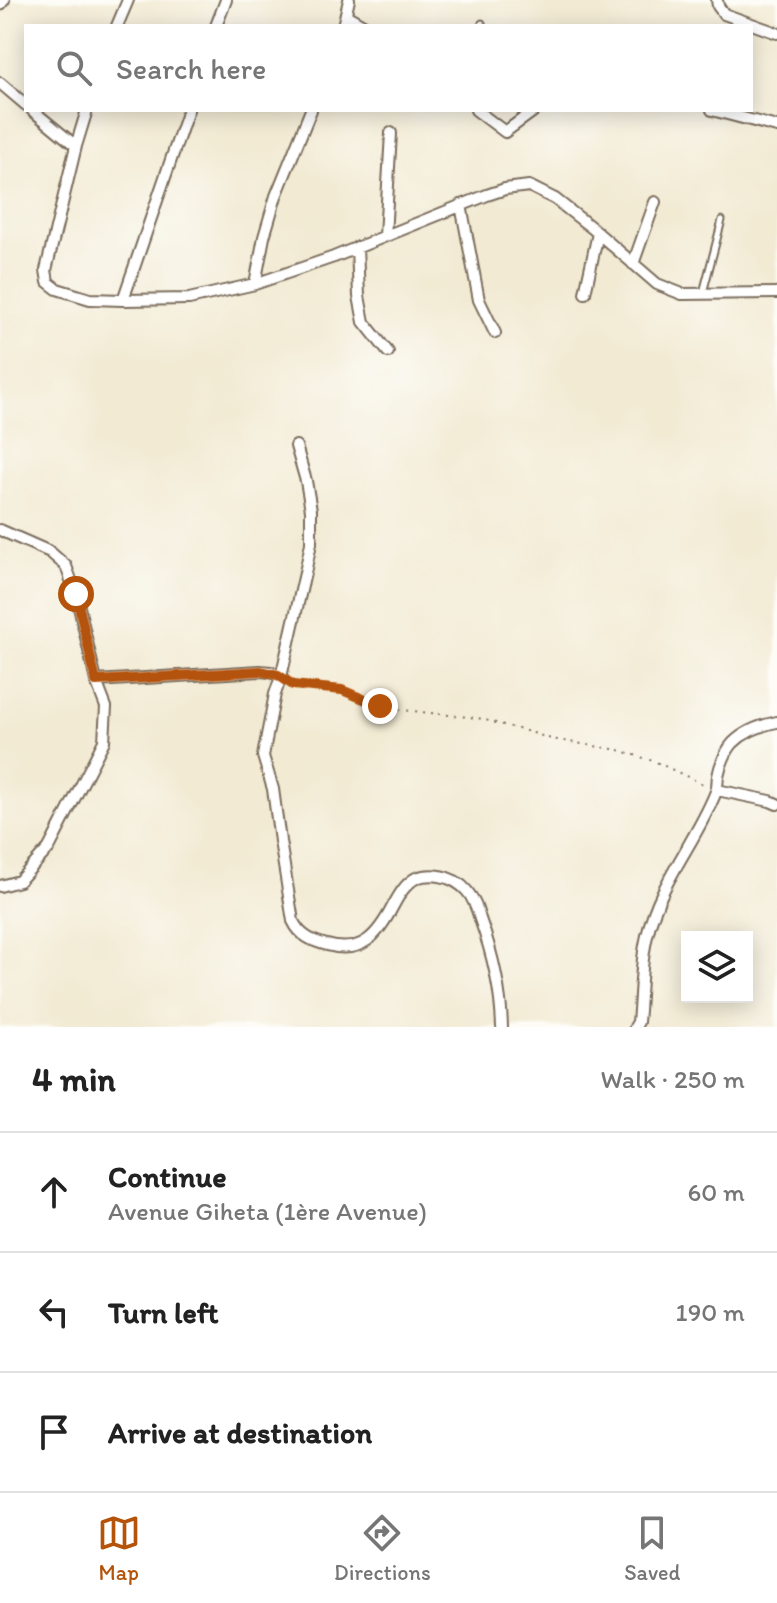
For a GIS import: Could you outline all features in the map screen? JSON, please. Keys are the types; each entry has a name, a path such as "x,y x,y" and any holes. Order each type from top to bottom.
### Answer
{"street":[{"path":"0,5 4,0"},
{"path":"118,24 128,0"},
{"path":"217,24 226,0"},
{"path":"344,20 349,0"},
{"path":"717,0 724,14 752,24"},
{"path":"753,24 777,33"},
{"path":"0,83 24,103"},
{"path":"34,112 76,146"},
{"path":"86,112 46,270 48,282 57,289 90,299 189,299 255,284 505,189 529,186 555,199 657,284 682,294 777,293"},
{"path":"123,300 187,112"},
{"path":"255,284 276,196 310,112"},
{"path":"479,112 505,132 532,112"},
{"path":"720,112 777,127"},
{"path":"385,236 391,133"},
{"path":"633,264 655,202"},
{"path":"461,205 479,300 495,333"},
{"path":"585,293 598,233"},
{"path":"357,247 359,296 364,322 388,352"},
{"path":"296,446 311,510 311,543 263,756 273,789 291,910 297,930 315,942 332,947 361,945 373,937 400,894 414,879 435,875 455,881 472,899 491,949 500,989 502,1027"},
{"path":"0,530 50,552 66,566 76,594 96,681 106,707 104,741 49,848 19,881 0,886"},
{"path":"96,681 260,671 281,677"},
{"path":"635,1027 646,938 652,918 666,883 717,790 723,760 733,743 747,732 777,722"},
{"path":"717,790 777,804"}],"lane":[{"path":"703,294 722,220"}],"path":[{"path":"281,677 293,685 342,690 393,709 478,718 551,739 619,750 656,762 717,790"}],"route":[{"path":"76,594 96,681 260,671 271,672 293,685 342,690 380,706"}]}
